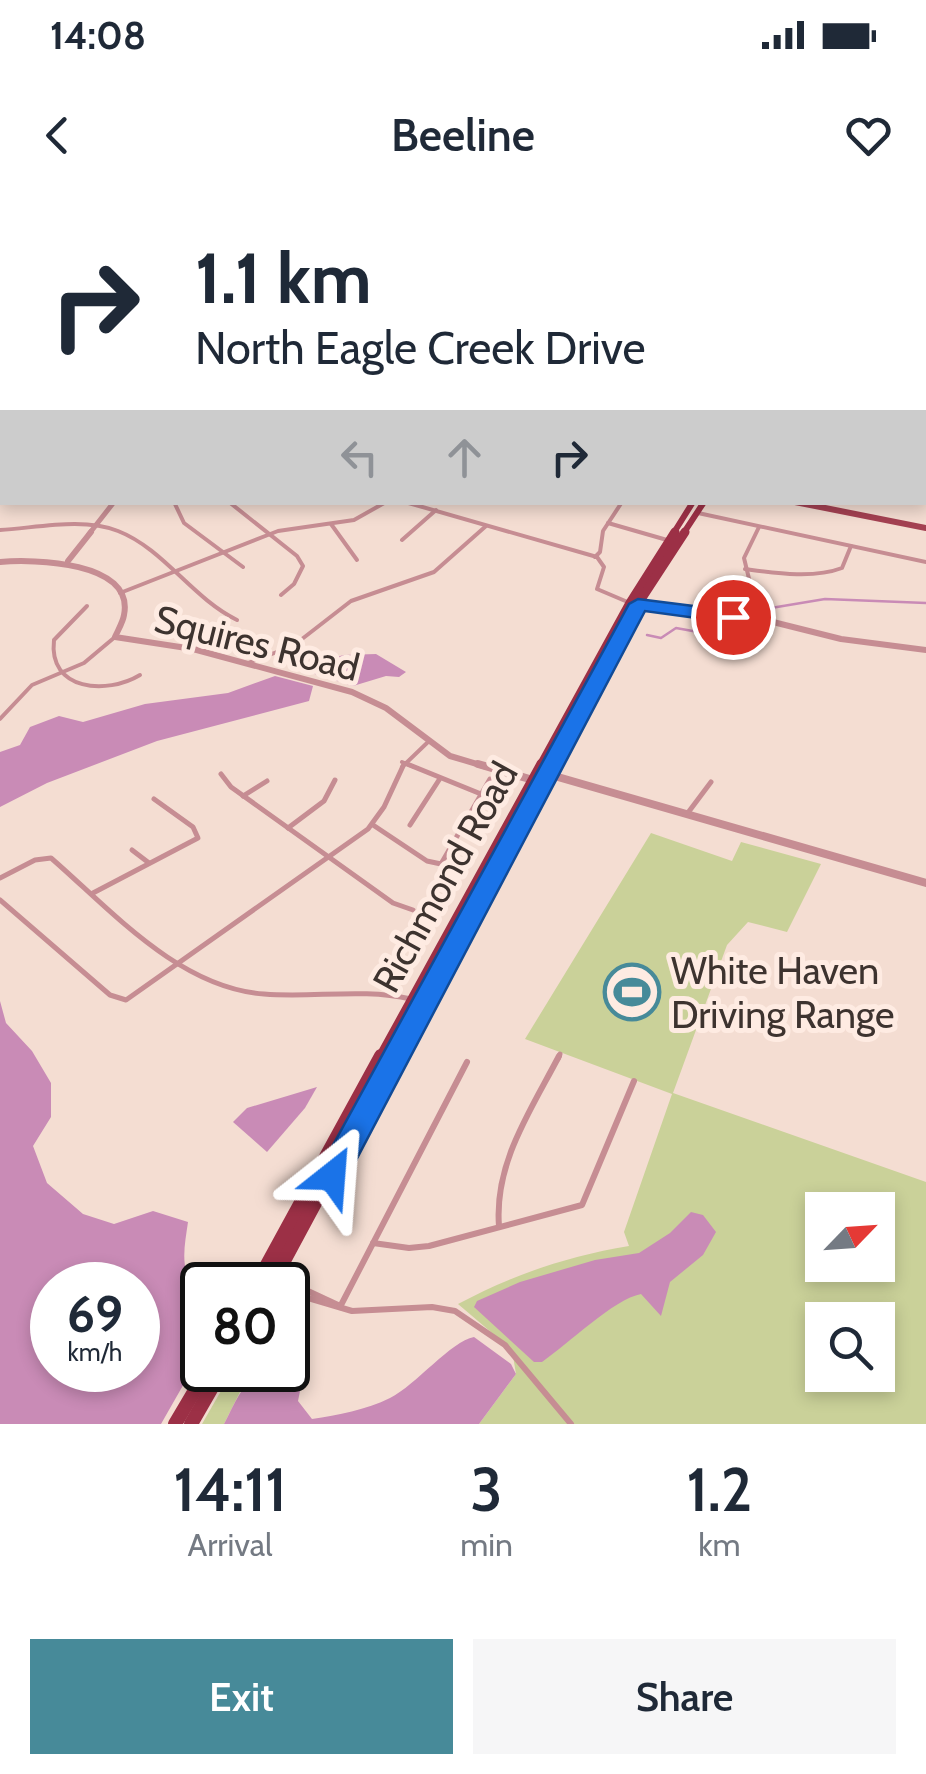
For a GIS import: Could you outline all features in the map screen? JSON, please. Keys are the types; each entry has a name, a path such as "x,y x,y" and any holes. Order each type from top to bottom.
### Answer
{"highway":[{"name":"Richmond Road","path":"278,1262 667,537 691,505"},
{"name":"Richmond Road","path":"634,603 702,505"},
{"path":"175,1424 194,1392"},
{"path":"191,1424 209,1392"}],"main road":[{"path":"811,505 926,526"},
{"path":"832,505 926,526"}],"street":[{"path":"68,561 112,505"},
{"path":"175,505 179,518 242,567"},
{"path":"233,505 303,566 294,584 281,595"},
{"path":"120,593 269,534 364,517 382,505"},
{"path":"417,505 598,558 604,567 597,590 634,603 759,620 841,639 926,650"},
{"path":"598,558 608,524 620,505"},
{"path":"402,540 436,510"},
{"path":"698,513 926,562"},
{"path":"331,524 357,560"},
{"path":"608,524 667,537"},
{"path":"248,663 293,646 351,601 434,572 486,526"},
{"path":"759,526 744,558 759,620"},
{"path":"0,530 96,528 123,533 176,573 211,607 237,620"},
{"path":"745,569 784,574 834,571 842,568 852,546"},
{"name":"Squires Road","path":"0,562 36,558 68,561 95,572 120,593 126,615 116,637 90,660 32,686 0,719"},
{"path":"88,606 53,642 55,656 84,687 96,690 140,675"},
{"name":"Squires Road","path":"116,637 194,648 364,697 386,708 456,760 687,814 926,883"},
{"path":"0,900 117,1000 126,1000 373,825 383,812 402,762 428,742"},
{"path":"402,762 482,794"},
{"path":"221,774 288,828 394,903 413,910"},
{"path":"373,825 423,859 439,864 490,779"},
{"path":"288,828 324,802 334,780"},
{"path":"410,825 439,780"},
{"path":"244,796 267,782"},
{"path":"687,814 711,782"},
{"path":"93,893 199,837 193,827 154,799"},
{"path":"132,850 149,864"},
{"path":"0,878 49,857 179,963 204,979 244,992 282,994 356,989 420,1002"},
{"path":"499,1226 496,1204 500,1178 560,1054"},
{"path":"340,1307 467,1062"},
{"path":"373,1242 416,1248 582,1205 634,1082"},
{"path":"310,1293 330,1298 340,1307"},
{"path":"310,1300 361,1312 432,1307 466,1316 512,1352 571,1424"}],"green space":[{"path":"651,833 732,861 741,842 821,864 787,932 748,922 727,945 673,1093 926,1182 926,1424 479,1424 516,1374 512,1350 458,1304 541,1268 629,1246 624,1232 672,1094 525,1039"},
{"path":"220,1392 240,1392 224,1424 202,1424"}],"shaded area":[{"path":"376,654 406,672 399,677 386,676 353,686 302,670 305,665 344,655"},
{"path":"275,676 313,686 309,701 157,741 47,783 0,807 0,752 20,745 30,727 59,716 83,722 145,704 228,693"},
{"path":"0,1001 6,1023 32,1051 51,1083 51,1117 33,1146 47,1183 83,1214 114,1224 153,1211 188,1222 184,1262 180,1262 180,1391 161,1424 0,1424"},
{"path":"317,1087 305,1108 267,1152 233,1122 247,1108"},
{"path":"691,1212 703,1215 716,1232 703,1255 670,1282 661,1316 641,1294 605,1313 542,1362 534,1362 474,1307 477,1301 520,1282 595,1260 639,1253 670,1233"},
{"path":"474,1337 511,1364 516,1374 479,1424 224,1424 242,1392 300,1392 298,1401 312,1419 362,1409 411,1384"}],"waterway":[{"path":"765,609 825,599 926,603"},
{"path":"647,635 661,638 676,628 698,632 740,623"}],"place":[{"name":"White Haven Driving Range","path":"632,992"}],"route":[{"path":"332,1176 638,604 733,617"}]}
